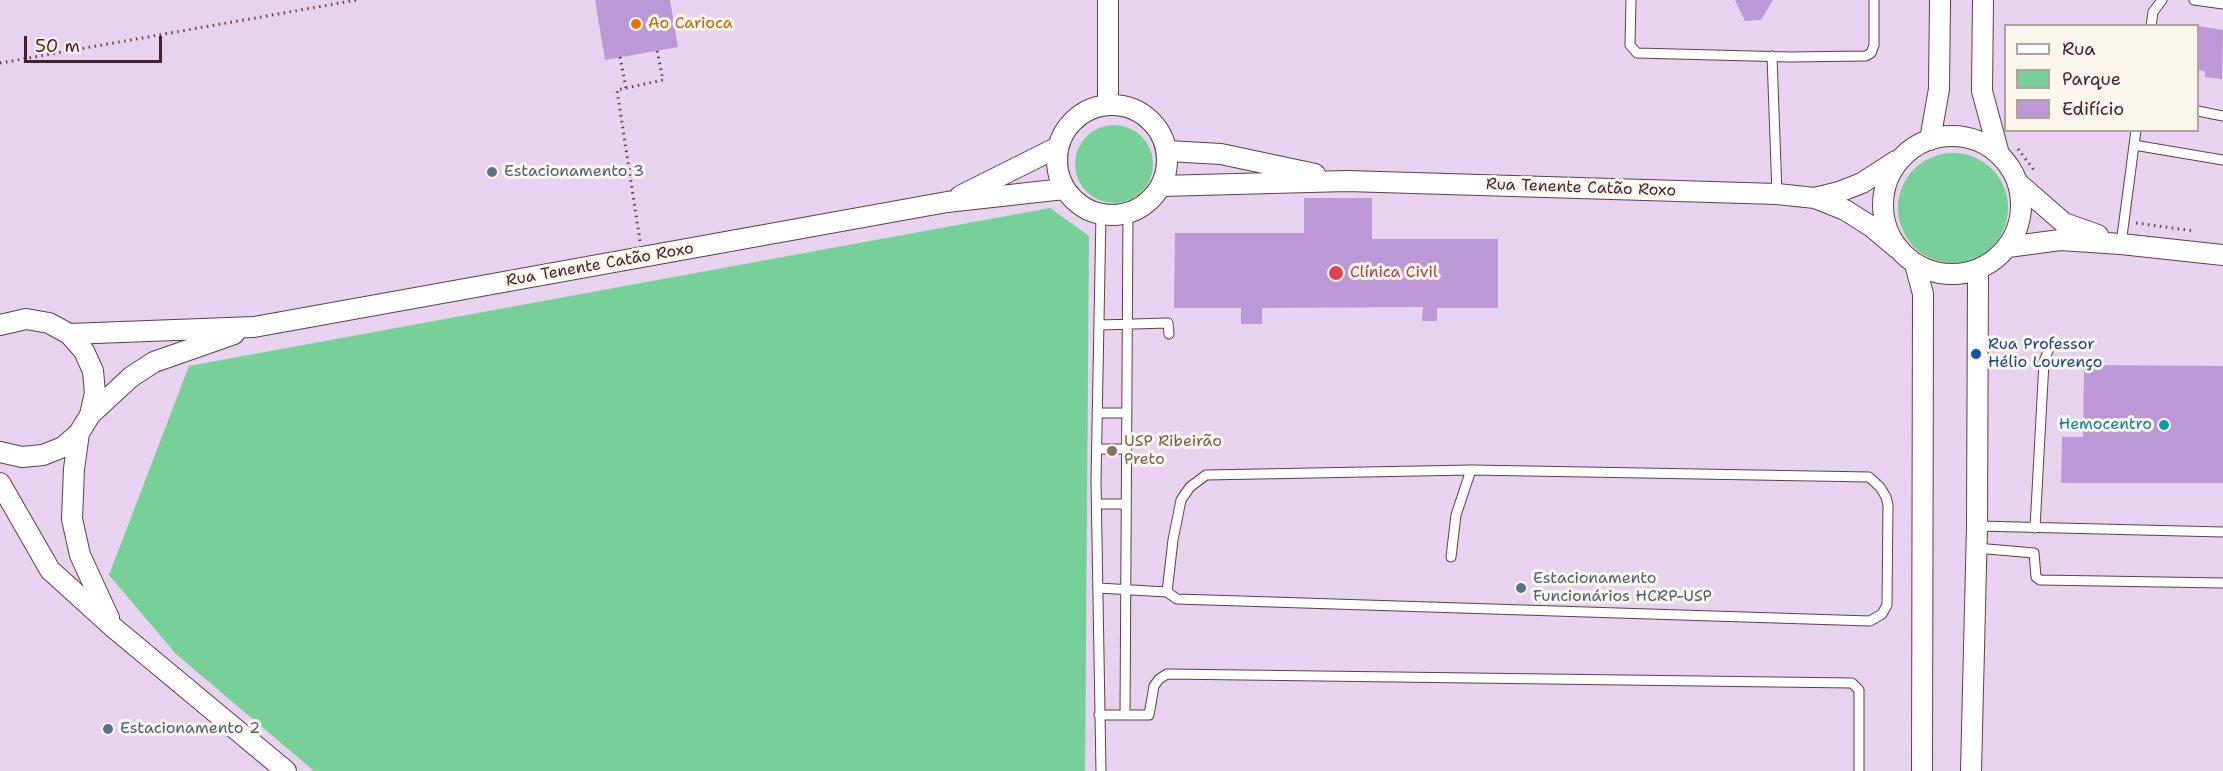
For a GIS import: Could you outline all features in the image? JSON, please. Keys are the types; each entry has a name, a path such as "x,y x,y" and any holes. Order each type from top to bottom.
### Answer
{"street":[{"path":"1108,0 1108,104"},
{"path":"1930,140 1939,89 1940,0"},
{"path":"1983,0 1982,91 2008,150 2018,183 2022,205 2018,227 2008,247 1978,270 1957,274 1935,273 1915,264 1897,248 1886,225 1883,201 1889,177 1903,156 1930,140 1954,136 2008,150"},
{"path":"1108,104 1128,106 1147,116 1160,131 1167,151 1167,169 1161,186 1153,198 1142,207 1128,213 1114,215 1086,209 1074,201 1064,189 1057,168 1058,147 1064,131 1076,117 1091,108 1108,104"},
{"name":"Rua Tenente Catão Roxo","path":"947,202 1058,147"},
{"name":"Rua Tenente Catão Roxo","path":"1167,151 1221,154 1347,181"},
{"name":"Rua Tenente Catão Roxo","path":"1815,198 1862,183 1903,156"},
{"name":"Rua Tenente Catão Roxo","path":"1161,186 1347,181 1777,194 1815,198 1854,216 1872,227 1897,248"},
{"path":"2018,183 2064,223 2121,244"},
{"name":"Rua Tenente Catão Roxo","path":"69,334 254,327 947,202 1064,189"},
{"path":"2008,247 2060,240 2223,255"},
{"path":"1915,264 1923,294 1922,771"},
{"path":"1971,771 1977,526 1978,270"},
{"path":"0,325 26,319 49,323 69,334 84,351 93,371 95,393 90,415 79,433 63,447 43,455 22,458 0,452"},
{"name":"Rua Tenente Catão Roxo","path":"90,415 131,377 154,362 254,327"},
{"path":"79,433 74,469 72,519 80,555 114,628"},
{"path":"0,483 50,570 114,628 286,771"}],"lane":[{"path":"1631,0 1630,45 1637,53 1772,56 1866,56 1871,53 1874,45 1874,0"},
{"path":"2151,24 2153,12 2162,0"},
{"path":"2194,0 2223,4"},
{"path":"1772,56 1777,194"},
{"path":"2199,111 2223,116"},
{"path":"2121,244 2136,132"},
{"path":"2134,145 2223,160"},
{"path":"1125,715 1128,213"},
{"path":"1101,214 1096,504 1101,771"},
{"path":"1099,325 1168,323 1169,334"},
{"path":"2035,528 2044,362 2050,345"},
{"path":"1097,413 1126,413"},
{"path":"1097,449 1126,449"},
{"path":"1098,588 1167,592 1177,599 1870,621 1882,614 1887,605 1888,505 1880,486 1869,477 1471,470 1206,475 1190,487 1181,500 1173,540 1167,592"},
{"path":"1451,557 1456,515 1471,470"},
{"path":"1096,504 1126,504"},
{"path":"1977,526 2223,532"},
{"path":"1976,548 2034,553 2036,578 2040,580 2223,583"},
{"path":"1099,715 1149,715 1154,687 1159,679 1167,674 1852,683 1859,690 1859,771"}],"path":[{"path":"0,63 357,0"},
{"path":"642,257 617,90 663,80 657,50"},
{"path":"620,57 626,88"},
{"path":"2008,150 2038,174"},
{"path":"2123,221 2201,232"}],"shaded area":[{"name":"USP Ribeirão Preto","path":"0,0 2223,0 2223,771 0,771"}],"green space":[{"path":"1114,125 1129,128 1142,136 1150,149 1153,164 1150,179 1142,192 1129,200 1114,203 1099,200 1086,192 1078,179 1075,164 1078,149 1086,136 1099,128"},
{"path":"1953,153 1974,157 1992,169 2004,187 2008,208 2004,229 1992,247 1974,259 1953,263 1932,259 1914,247 1902,229 1898,208 1902,187 1914,169 1932,157"},
{"path":"1050,208 1089,236 1085,771 314,771 176,654 109,575 189,366"}],"building":[{"name":"Ao Carioca","path":"595,0 670,0 678,47 605,60"},
{"path":"1735,0 1773,0 1761,20 1745,21"},
{"path":"2199,26 2223,30 2222,79 2205,77 2205,71 2199,70"},
{"name":"Clínica Civil","path":"1304,198 1372,198 1372,239 1498,239 1498,308 1437,308 1437,321 1422,321 1423,307 1262,308 1262,324 1241,324 1241,308 1174,308 1175,233 1304,233"},
{"name":"Hemocentro","path":"2084,365 2223,366 2223,483 2061,483 2062,437 2083,437"}],"place":[{"name":"Ao Carioca","path":"636,24"},
{"name":"Estacionamento 3","path":"492,172"},
{"name":"Clínica Civil","path":"1336,273"},
{"name":"Rua Professor Hélio Lourenço","path":"1976,354"},
{"name":"Hemocentro","path":"2164,425"},
{"name":"USP Ribeirão Preto","path":"1112,451"},
{"name":"Estacionamento Funcionários HCRP-USP","path":"1521,588"},
{"name":"Estacionamento 2","path":"108,729"}]}
